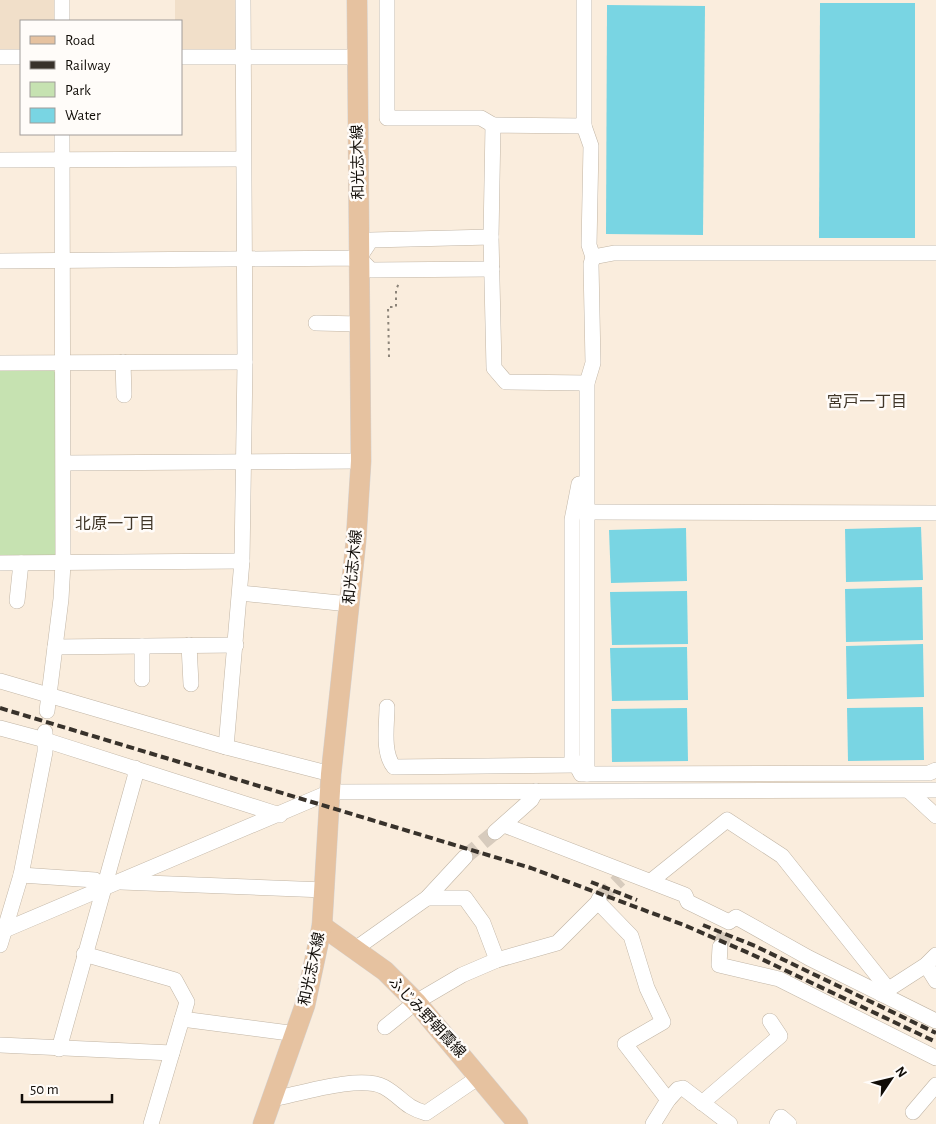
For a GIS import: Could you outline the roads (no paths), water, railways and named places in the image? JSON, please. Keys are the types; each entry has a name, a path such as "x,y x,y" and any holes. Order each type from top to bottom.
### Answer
{"main road":[{"name":"和光志木線","path":"264,1124 306,1005 322,926 330,783 349,604 361,461 357,0"},
{"name":"ふじみ野朝霞線","path":"322,926 385,971 416,1002 518,1124"}],"street":[{"path":"62,0 62,20"},
{"path":"226,746 242,561 245,362 243,0"},
{"path":"387,0 387,118 481,118 493,126 584,126"},
{"path":"582,770 587,512 587,384 593,363 591,264 593,257 589,245 591,146 584,126 584,0"},
{"path":"0,57 20,57"},
{"path":"182,57 357,57"},
{"path":"493,126 492,269 494,368 506,382 587,384"},
{"path":"47,711 63,563 62,135"},
{"path":"0,160 243,159"},
{"path":"359,258 371,240 492,237"},
{"path":"593,257 614,253 936,253"},
{"path":"0,262 359,258 371,270 492,269"},
{"path":"316,323 359,324"},
{"path":"123,362 124,395"},
{"path":"0,363 245,362"},
{"path":"64,463 361,461"},
{"path":"582,770 572,757 572,520 579,484 587,484"},
{"path":"587,512 936,513"},
{"path":"0,563 242,561"},
{"path":"17,601 22,564"},
{"path":"240,593 349,604"},
{"path":"189,645 190,684"},
{"path":"55,647 236,645"},
{"path":"142,646 142,680"},
{"path":"0,682 226,746 330,783 536,791 936,790"},
{"path":"387,707 388,752 390,763 394,767 929,773 936,770"},
{"path":"0,728 45,734 135,768 280,815"},
{"path":"1,936 21,875 46,752 45,734"},
{"path":"59,1048 135,777 135,768"},
{"path":"1,936 119,881 280,815 330,783"},
{"path":"536,791 531,800 499,828 624,876 651,881 686,895 688,902 729,922 736,917 809,958 884,992 936,1021"},
{"path":"909,791 936,816"},
{"path":"651,881 727,820 782,856 884,992"},
{"path":"355,949 427,898 465,857"},
{"path":"21,875 95,880 104,888"},
{"path":"119,881 125,884 325,890"},
{"path":"427,898 465,898 482,923 497,960"},
{"path":"385,1027 416,1002 462,976 497,960 557,943 598,900 631,936 647,988 663,1022 625,1044 668,1100"},
{"path":"720,947 719,965 779,979 936,1058"},
{"path":"84,954 175,980 187,1002 151,1124"},
{"path":"884,992 931,960 936,981"},
{"path":"182,1019 297,1034"},
{"path":"702,1103 780,1036 770,1021"},
{"path":"0,1045 172,1053"},
{"path":"273,1099 360,1082 383,1086 426,1119 479,1077"},
{"path":"913,1112 936,1085"},
{"path":"653,1124 668,1100 678,1089 684,1088 730,1124"},
{"path":"776,1124 781,1117 789,1124"}],"water":[{"path":"820,3 915,3 915,238 819,238"},
{"path":"607,5 705,6 703,235 606,234"},
{"path":"921,527 923,580 846,582 845,529"},
{"path":"686,528 687,581 611,583 609,530"},
{"path":"922,587 923,640 846,642 845,589"},
{"path":"687,591 688,644 612,645 610,592"},
{"path":"923,644 924,697 847,699 846,646"},
{"path":"687,647 688,700 612,701 610,648"},
{"path":"923,707 924,760 848,761 847,708"},
{"path":"687,708 688,761 612,762 611,709"}],"tunnel":[{"path":"465,857 495,832"},
{"path":"599,899 620,879"},
{"path":"720,947 729,922"}],"railway":[{"path":"0,708 531,868 684,925 751,954 936,1042"},
{"path":"591,882 637,900"},
{"path":"703,925 755,946 936,1033"}],"district":[{"name":"宮戸一丁目","path":"867,402"},
{"name":"北原一丁目","path":"115,524"}]}
